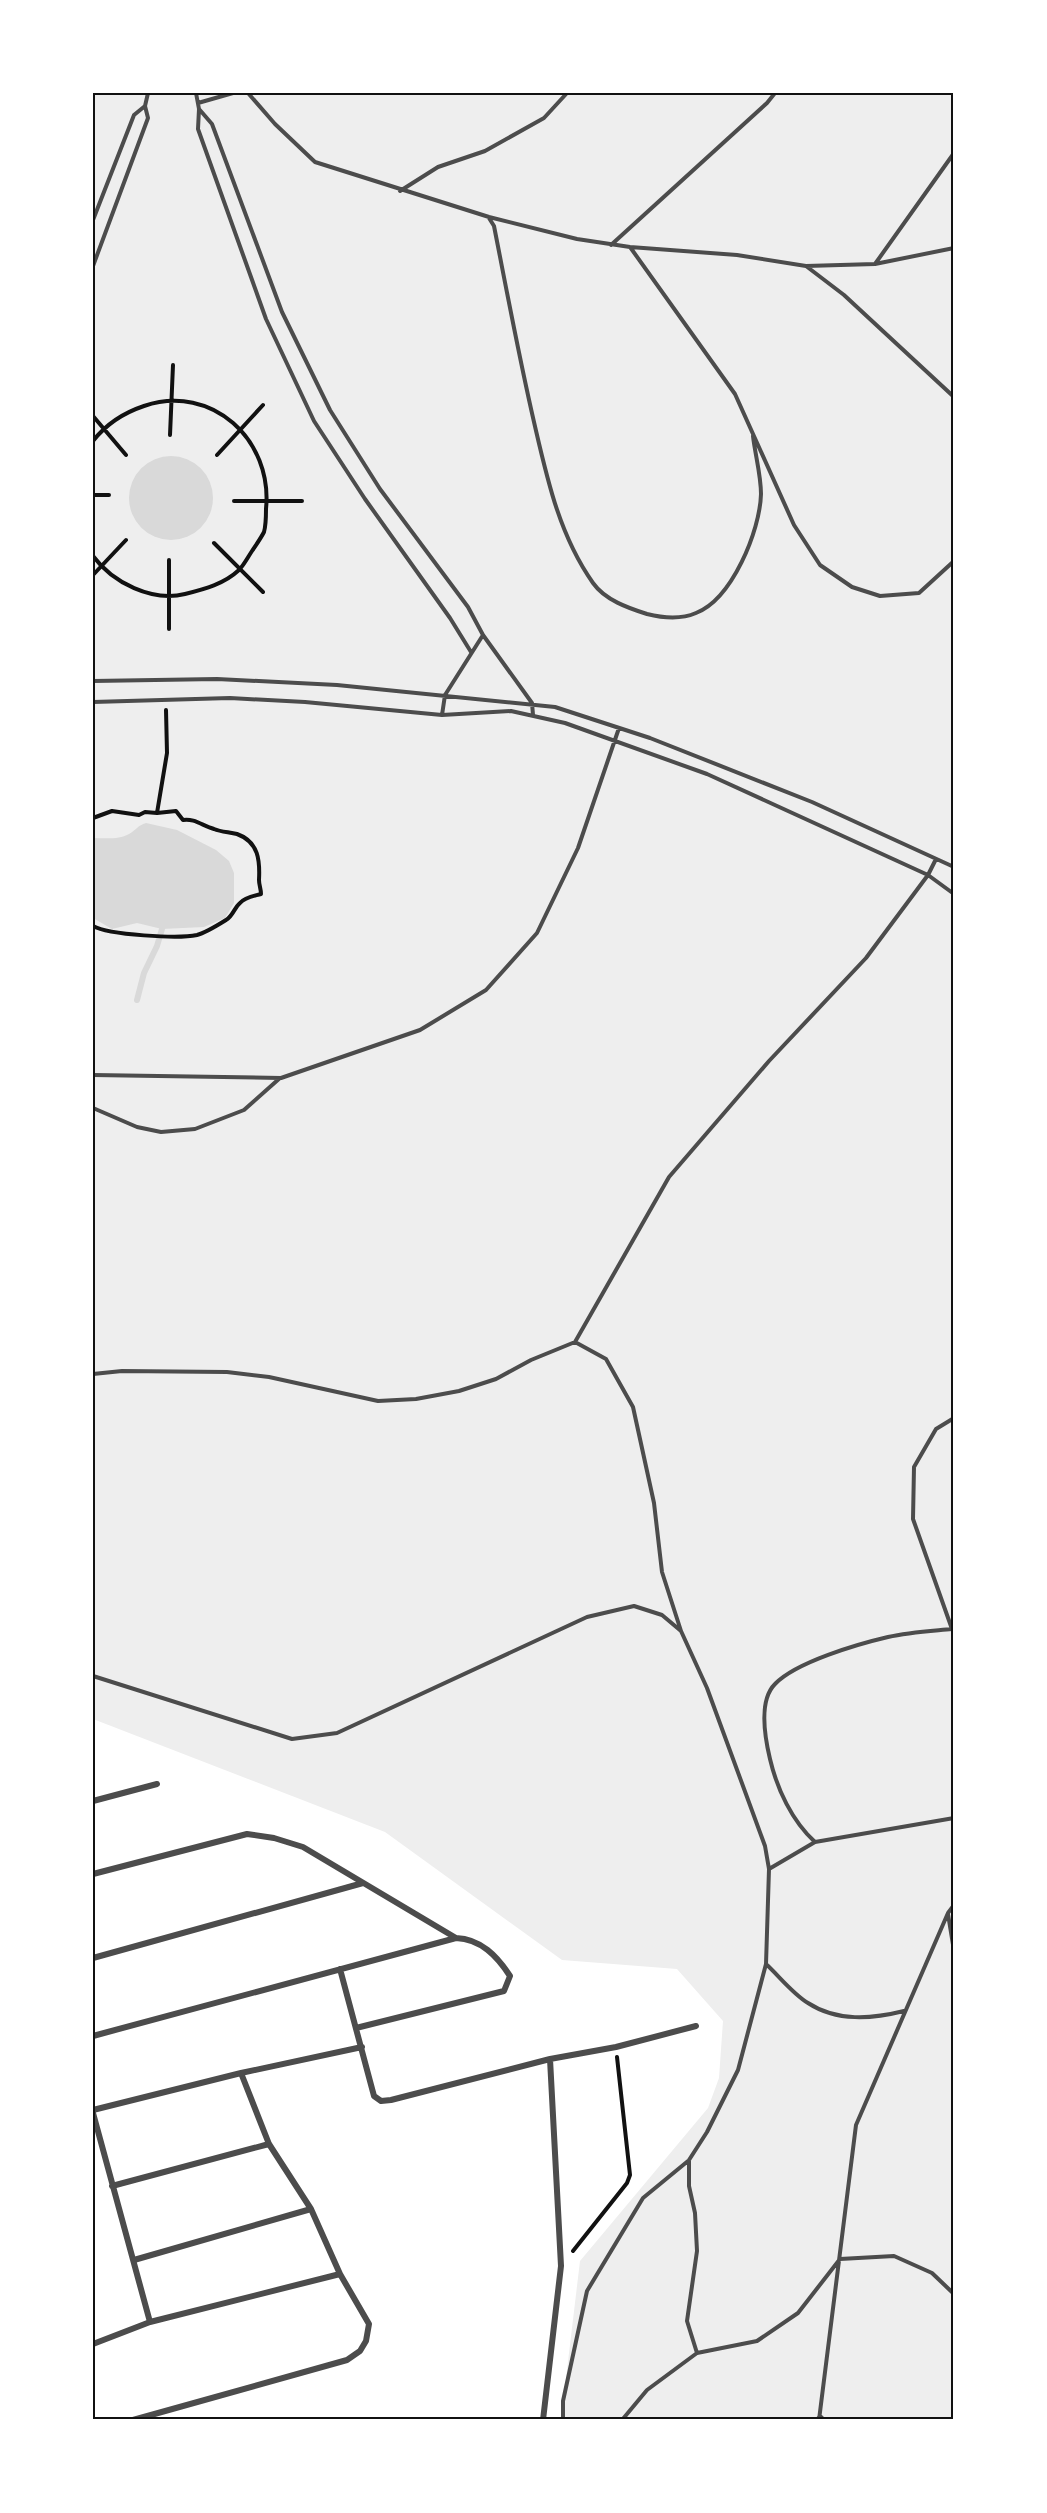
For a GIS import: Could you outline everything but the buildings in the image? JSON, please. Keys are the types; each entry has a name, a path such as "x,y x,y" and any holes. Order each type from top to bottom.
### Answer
{"street":[{"path":"93,1801 157,1784"},
{"path":"93,1874 247,1834 273,1838 303,1847 456,1938"},
{"path":"93,1958 363,1883"},
{"path":"93,2036 456,1938 470,1938 498,1959 510,1976 504,1991 356,2028"},
{"path":"340,1970 374,2096 381,2101 550,2059 616,2047 696,2026"},
{"path":"150,2322 93,2111 241,2073 362,2047"},
{"path":"543,2420 561,2266 550,2059"},
{"path":"133,2420 348,2360 360,2351 366,2341 369,2324 340,2274 311,2209 269,2144 241,2073"},
{"path":"112,2186 269,2144"},
{"path":"134,2260 311,2209"},
{"path":"93,2344 150,2322 340,2274"}],"lane":[{"path":"93,266 148,118 145,106 148,93"},
{"path":"196,93 199,109 198,129 266,319 314,421 365,500 450,618 471,652"},
{"path":"198,103 233,93"},
{"path":"248,93 275,124 315,162 489,217 611,245 737,255 806,266 874,264 954,248"},
{"path":"400,190 438,167 485,151 544,118 567,93"},
{"path":"611,245 767,103 775,93"},
{"path":"93,220 134,115 145,106"},
{"path":"199,109 212,124 282,312 330,410 380,489 468,608 483,635 532,703 533,716"},
{"path":"874,264 954,153"},
{"path":"489,217 494,226 523,374 553,501 571,545 594,586 622,606 674,618 697,613 720,596 744,560 754,531 761,495 753,436"},
{"path":"630,247 735,394 794,525 820,565 852,587 880,596 919,593 954,561"},
{"path":"806,266 844,295 954,396"},
{"path":"442,715 445,695 483,635"},
{"path":"93,681 217,679 337,685 555,707 619,728 812,802 954,867"},
{"path":"93,702 230,698 305,702 442,715 511,711 566,723 707,774 928,875 954,894"},
{"path":"93,1074 281,1078 420,1030 486,990 537,933 578,848 619,728"},
{"path":"93,1374 122,1371 227,1372 268,1377 378,1401 416,1399 459,1391 496,1379 531,1360 575,1342 669,1177 769,1061 866,958 928,875 936,859"},
{"path":"93,1108 137,1127 161,1132 195,1128 244,1110 281,1078"},
{"path":"563,2420 564,2401 587,2291 643,2198 689,2160 707,2132 738,2070 766,1964 770,1869 758,1825 707,1688 681,1631 662,1572 654,1503 633,1407 606,1359 575,1342"},
{"path":"815,1842 802,1830 774,1778 765,1742 764,1710 774,1685 806,1663 879,1640 953,1629 913,1519 914,1467 936,1429 954,1418"},
{"path":"93,1676 292,1739 337,1733 587,1617 634,1606 662,1615 681,1631"},
{"path":"770,1869 815,1842 954,1818"},
{"path":"824,2420 819,2418 856,2126 904,2011 948,1913 954,1905"},
{"path":"948,1913 954,1951"},
{"path":"766,1964 807,2003 839,2016 884,2016 904,2011"},
{"path":"689,2160 689,2187 695,2213 697,2251 687,2321 697,2353"},
{"path":"622,2420 648,2390 697,2353 757,2341 798,2313 840,2259 894,2256 932,2273 954,2294"}],"path":[{"path":"170,435 173,365"},
{"path":"93,441 104,428 123,413 160,400 200,404 227,417 248,437 261,461 266,479 267,500 264,531 241,569 213,587 169,596 132,587 101,567 93,556"},
{"path":"217,455 262,405"},
{"path":"93,416 126,455"},
{"path":"93,495 109,495"},
{"path":"234,501 302,501"},
{"path":"93,574 126,540"},
{"path":"214,543 263,592"},
{"path":"169,560 169,628"},
{"path":"157,813 167,753 165,699"},
{"path":"93,818 112,811 139,815 145,812 176,811 183,820 188,819 240,836 255,849 261,868 259,879 261,894 239,903 225,921 197,935 157,938 142,934 113,933 93,926"},
{"path":"561,2266 627,2183 630,2175 616,2047"}],"shaded area":[{"path":"93,93 954,93 954,2420 561,2420 580,2261 708,2108 719,2078 723,2021 677,1969 562,1960 385,1832 93,1719"},
{"path":"171,456 187,459 201,468 210,482 213,498 210,514 201,528 187,537 171,540 155,537 141,528 132,514 129,498 132,482 141,468 155,459"},
{"path":"146,823 177,830 216,850 229,861 234,873 234,903 225,918 204,927 162,929 137,923 112,929 93,918 93,838 120,837"}],"waterway":[{"path":"137,1000 144,973 157,946 162,929"}]}
